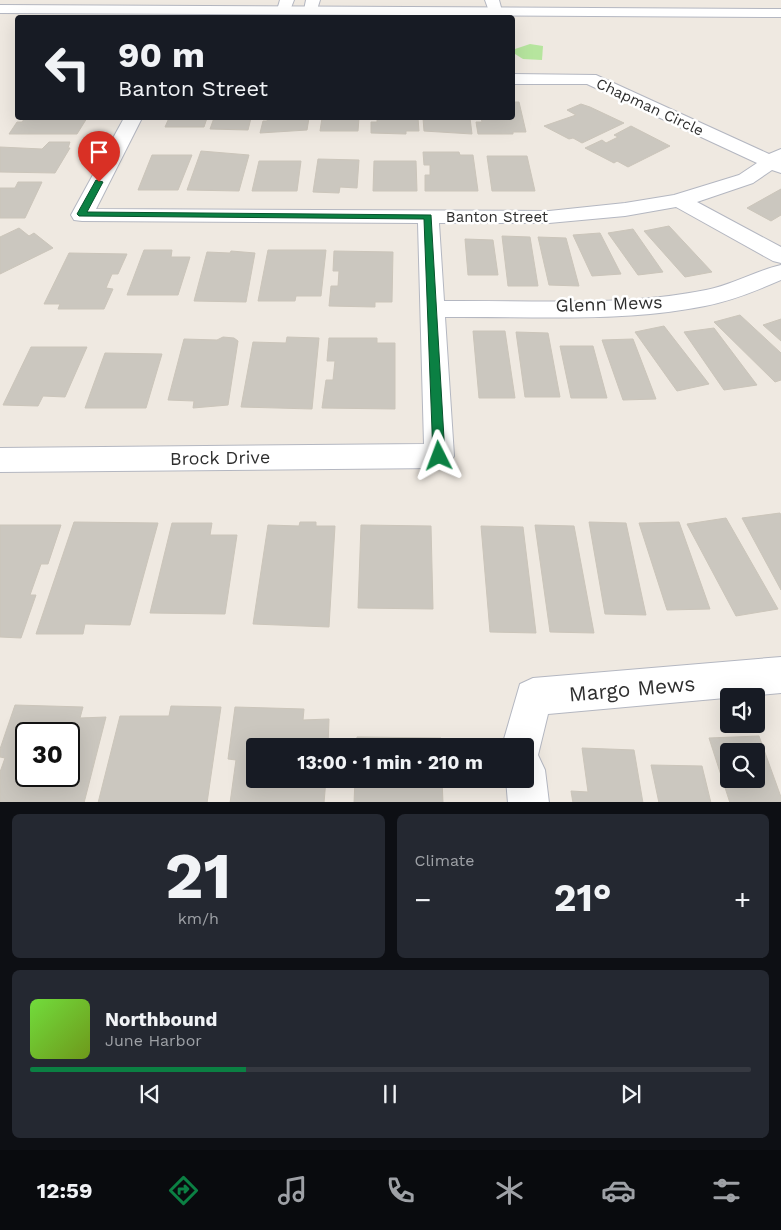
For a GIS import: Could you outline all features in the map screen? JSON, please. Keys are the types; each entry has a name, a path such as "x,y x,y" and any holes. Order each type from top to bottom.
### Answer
{"street":[{"path":"0,9 285,5 305,9 494,6 781,13"},
{"name":"Chapman Circle","path":"515,80 590,79 777,161"},
{"name":"Banton Street","path":"132,120 82,214 549,217 621,212 681,201 748,178 777,161"},
{"path":"681,201 781,256"},
{"path":"428,217 432,309"},
{"name":"Glenn Mews","path":"432,309 604,307 696,300 745,287 781,272"},
{"name":"Brock Drive","path":"0,460 439,456 432,309"},
{"name":"Margo Mews","path":"524,738 534,697 781,675"},
{"path":"527,788 529,802"}],"green space":[{"path":"530,44 543,46 542,60 523,59 515,54 515,49"}],"building":[{"path":"515,102 519,102 526,132 478,134 476,122 482,122 482,120 515,120"},
{"path":"581,104 624,123 582,143 573,138 569,139 544,126 576,115 567,110"},
{"path":"24,120 86,120 77,134 9,134 17,122"},
{"path":"168,120 206,120 204,127 165,127"},
{"path":"213,120 250,120 248,130 210,129"},
{"path":"309,120 307,130 260,133 263,121"},
{"path":"322,120 359,120 358,131 320,131"},
{"path":"377,120 418,120 419,131 406,131 406,134 371,133 371,122 377,122"},
{"path":"423,120 470,120 472,134 424,131"},
{"path":"631,126 670,146 628,167 617,161 614,163 585,148 602,140 606,143 618,137 614,135"},
{"path":"49,142 70,142 68,148 70,148 55,173 0,172 0,147 42,149"},
{"path":"201,151 249,155 239,191 187,190"},
{"path":"423,152 459,152 460,155 473,155 478,191 425,191 425,175 430,175 430,165 424,165"},
{"path":"152,155 192,155 178,190 138,190"},
{"path":"487,156 527,156 535,191 492,191"},
{"path":"318,159 359,160 357,188 340,187 339,193 313,192"},
{"path":"259,161 301,161 297,191 252,191"},
{"path":"374,161 416,161 417,191 373,191"},
{"path":"18,182 42,182 25,218 0,218 0,188 15,188"},
{"path":"781,189 781,215 771,221 747,208"},
{"path":"669,226 712,272 685,277 644,231"},
{"path":"19,228 29,236 34,233 53,248 0,274 0,237"},
{"path":"633,229 663,272 638,275 608,233"},
{"path":"600,233 621,274 592,276 573,235"},
{"path":"502,236 530,237 538,286 508,286"},
{"path":"538,237 566,238 579,286 549,285"},
{"path":"465,239 493,240 498,275 468,275"},
{"path":"144,250 172,250 171,257 190,257 178,295 127,295"},
{"path":"268,250 326,250 321,296 296,296 295,301 258,301"},
{"path":"231,251 255,253 246,302 194,301 207,252 230,253"},
{"path":"334,251 393,252 392,302 375,302 375,307 329,306 331,286 338,286 339,271 333,271"},
{"path":"69,253 127,254 118,274 112,274 106,288 113,289 104,309 58,309 60,304 44,304"},
{"path":"740,315 781,353 781,380 775,382 714,322"},
{"path":"781,319 781,341 763,325"},
{"path":"664,326 709,384 677,391 635,332"},
{"path":"714,328 757,385 724,390 684,332"},
{"path":"473,331 505,331 515,398 479,398"},
{"path":"516,332 548,333 560,397 525,397"},
{"path":"223,337 234,338 238,341 228,405 193,408 194,401 168,400 184,339 217,340"},
{"path":"287,337 319,338 312,409 241,407 253,342 286,343"},
{"path":"329,338 377,338 377,343 395,343 395,409 322,408 326,380 333,380 335,361 327,361"},
{"path":"633,339 656,399 623,400 602,340"},
{"path":"560,346 593,346 607,398 571,398"},
{"path":"31,347 87,347 65,397 43,396 38,406 3,405"},
{"path":"105,353 162,354 146,408 85,408"},
{"path":"780,513 781,515 781,590 742,518"},
{"path":"726,518 778,609 736,616 687,524"},
{"path":"74,522 158,523 130,625 85,624 83,634 36,634"},
{"path":"300,522 316,522 316,526 335,526 329,627 253,624 268,525 299,526"},
{"path":"589,522 626,523 646,615 605,614"},
{"path":"679,522 710,609 667,610 639,523"},
{"path":"172,523 212,523 210,535 237,535 225,614 150,613"},
{"path":"0,525 61,525 48,564 41,564 30,595 36,595 21,638 0,637"},
{"path":"361,525 431,526 433,609 358,608"},
{"path":"535,525 574,526 594,633 550,632"},
{"path":"481,526 523,527 536,633 490,632"},
{"path":"15,705 83,707 80,718 106,717 84,802 0,802 0,772 5,758 0,757 0,749"},
{"path":"171,706 221,707 207,802 98,802 120,716 169,716"},
{"path":"235,707 304,709 303,720 329,719 328,738 246,738 246,788 325,788 324,802 230,802 236,760 228,759"},
{"path":"759,736 762,743 720,743 720,772 709,738"},
{"path":"357,737 441,738 357,738"},
{"path":"582,748 634,750 643,802 573,802 571,791 588,792"},
{"path":"765,753 781,797 781,802 730,802 725,788 765,788"},
{"path":"651,765 702,766 711,802 659,802"},
{"path":"355,788 442,788 443,802 354,802"}],"route":[{"path":"99,182 82,214 428,217 439,456"}]}
